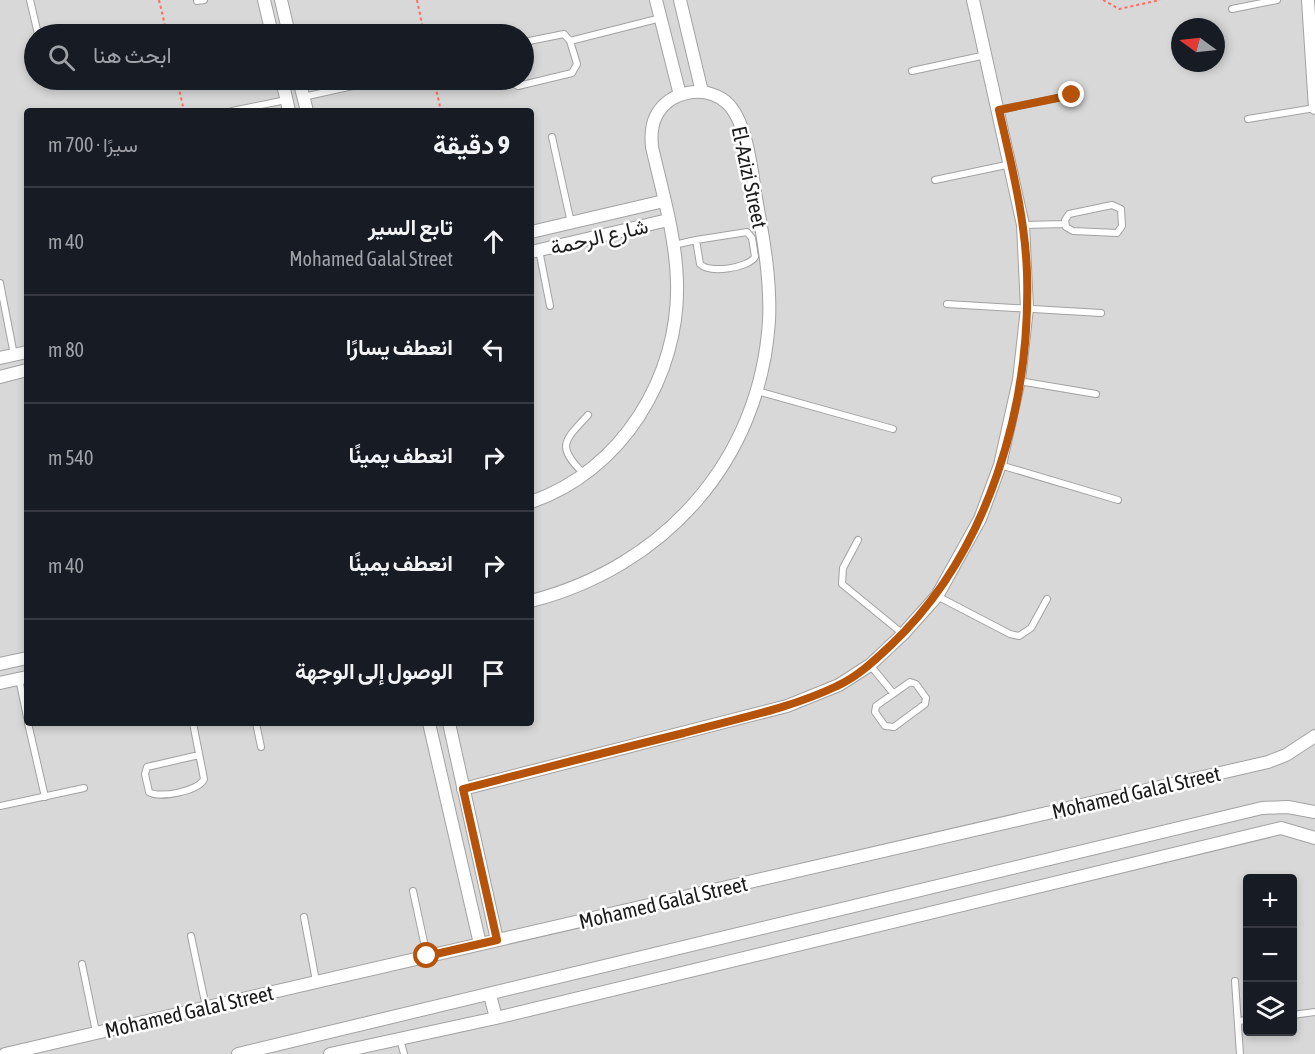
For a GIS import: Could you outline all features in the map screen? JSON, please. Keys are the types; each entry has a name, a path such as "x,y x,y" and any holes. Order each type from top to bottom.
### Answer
{"street":[{"path":"264,0 270,24"},
{"path":"281,0 287,24"},
{"path":"656,0 680,95"},
{"path":"534,500 584,474 624,437 649,400 664,367 677,314 673,245 652,147 651,131 656,116 666,103 680,95 702,92 680,0"},
{"path":"463,789 787,706 839,686 870,665 903,634 937,596 980,519 1000,465 1019,381 1027,308 1023,225 974,0"},
{"path":"1308,0 1315,108"},
{"path":"284,90 288,105"},
{"path":"301,90 306,108"},
{"name":"El-Azizi Street","path":"534,600 562,593 620,566 657,541 684,516 708,488 728,458 757,391 765,356 769,319 764,247 755,193 741,124 726,102 702,92"},
{"name":"شارع الرحمة","path":"534,231 664,201"},
{"name":"شارع الرحمة","path":"535,251 668,220"},
{"path":"0,358 24,353"},
{"path":"0,377 24,371"},
{"path":"1,661 24,658"},
{"path":"0,683 23,678"},
{"path":"430,726 480,944"},
{"path":"449,726 497,940"},
{"name":"Mohamed Galal Street","path":"5,1054 1268,762 1286,755 1315,736"},
{"path":"238,1054 1262,808 1288,807 1315,812"},
{"path":"330,1054 496,1018 1281,828 1315,838"},
{"path":"490,995 496,1018"}],"lane":[{"path":"30,0 36,24"},
{"path":"197,2 204,0"},
{"path":"1232,9 1277,0"},
{"path":"570,41 661,18"},
{"path":"534,40 560,34 568,36 577,64 572,73 534,82"},
{"path":"912,71 987,55"},
{"path":"303,97 335,90"},
{"path":"999,110 1072,95"},
{"path":"260,108 288,105"},
{"path":"1248,119 1315,108"},
{"path":"552,137 571,223"},
{"path":"935,180 1011,164"},
{"path":"1023,225 1065,224 1073,231 1118,233 1122,226 1121,209 1112,205 1073,213 1066,217 1065,224"},
{"path":"673,245 696,240 747,232 752,238 755,257 748,264 705,268 700,264 696,240"},
{"path":"535,251 550,306"},
{"path":"0,283 14,355"},
{"path":"947,304 1101,313"},
{"path":"1019,381 1096,394"},
{"path":"757,391 893,429"},
{"path":"584,474 570,460 565,446 566,440 588,415"},
{"path":"1000,465 1118,500"},
{"path":"858,540 843,568 842,584 903,634"},
{"path":"937,596 1010,634 1020,636 1031,628 1047,599"},
{"path":"870,665 893,693"},
{"path":"913,682 926,701 923,707 904,720 888,727 875,709 893,693 907,683 913,682"},
{"path":"29,726 45,797"},
{"path":"194,726 204,779 201,786 159,796 149,792 147,767 199,755"},
{"path":"257,726 261,747"},
{"path":"0,806 84,788"},
{"path":"413,891 427,956"},
{"path":"304,917 316,981"},
{"path":"191,936 206,1007"},
{"path":"82,964 96,1032"},
{"path":"1235,981 1240,1054"},
{"path":"1297,1014 1315,1012"},
{"path":"1238,1021 1243,1020"},
{"path":"400,1039 404,1054"}],"path":[{"path":"159,0 165,24"},
{"path":"417,0 422,24"},
{"path":"1103,0 1119,9 1160,0"},
{"path":"179,90 183,108"},
{"path":"436,90 440,108"}],"shaded area":[{"path":"0,0 1315,0 1315,1054 0,1054"}],"route":[{"path":"427,956 497,940 463,789 787,706 839,686 870,665 903,634 937,596 980,519 1000,465 1019,381 1027,308 1027,272 1023,225 999,110 1072,95"}]}
